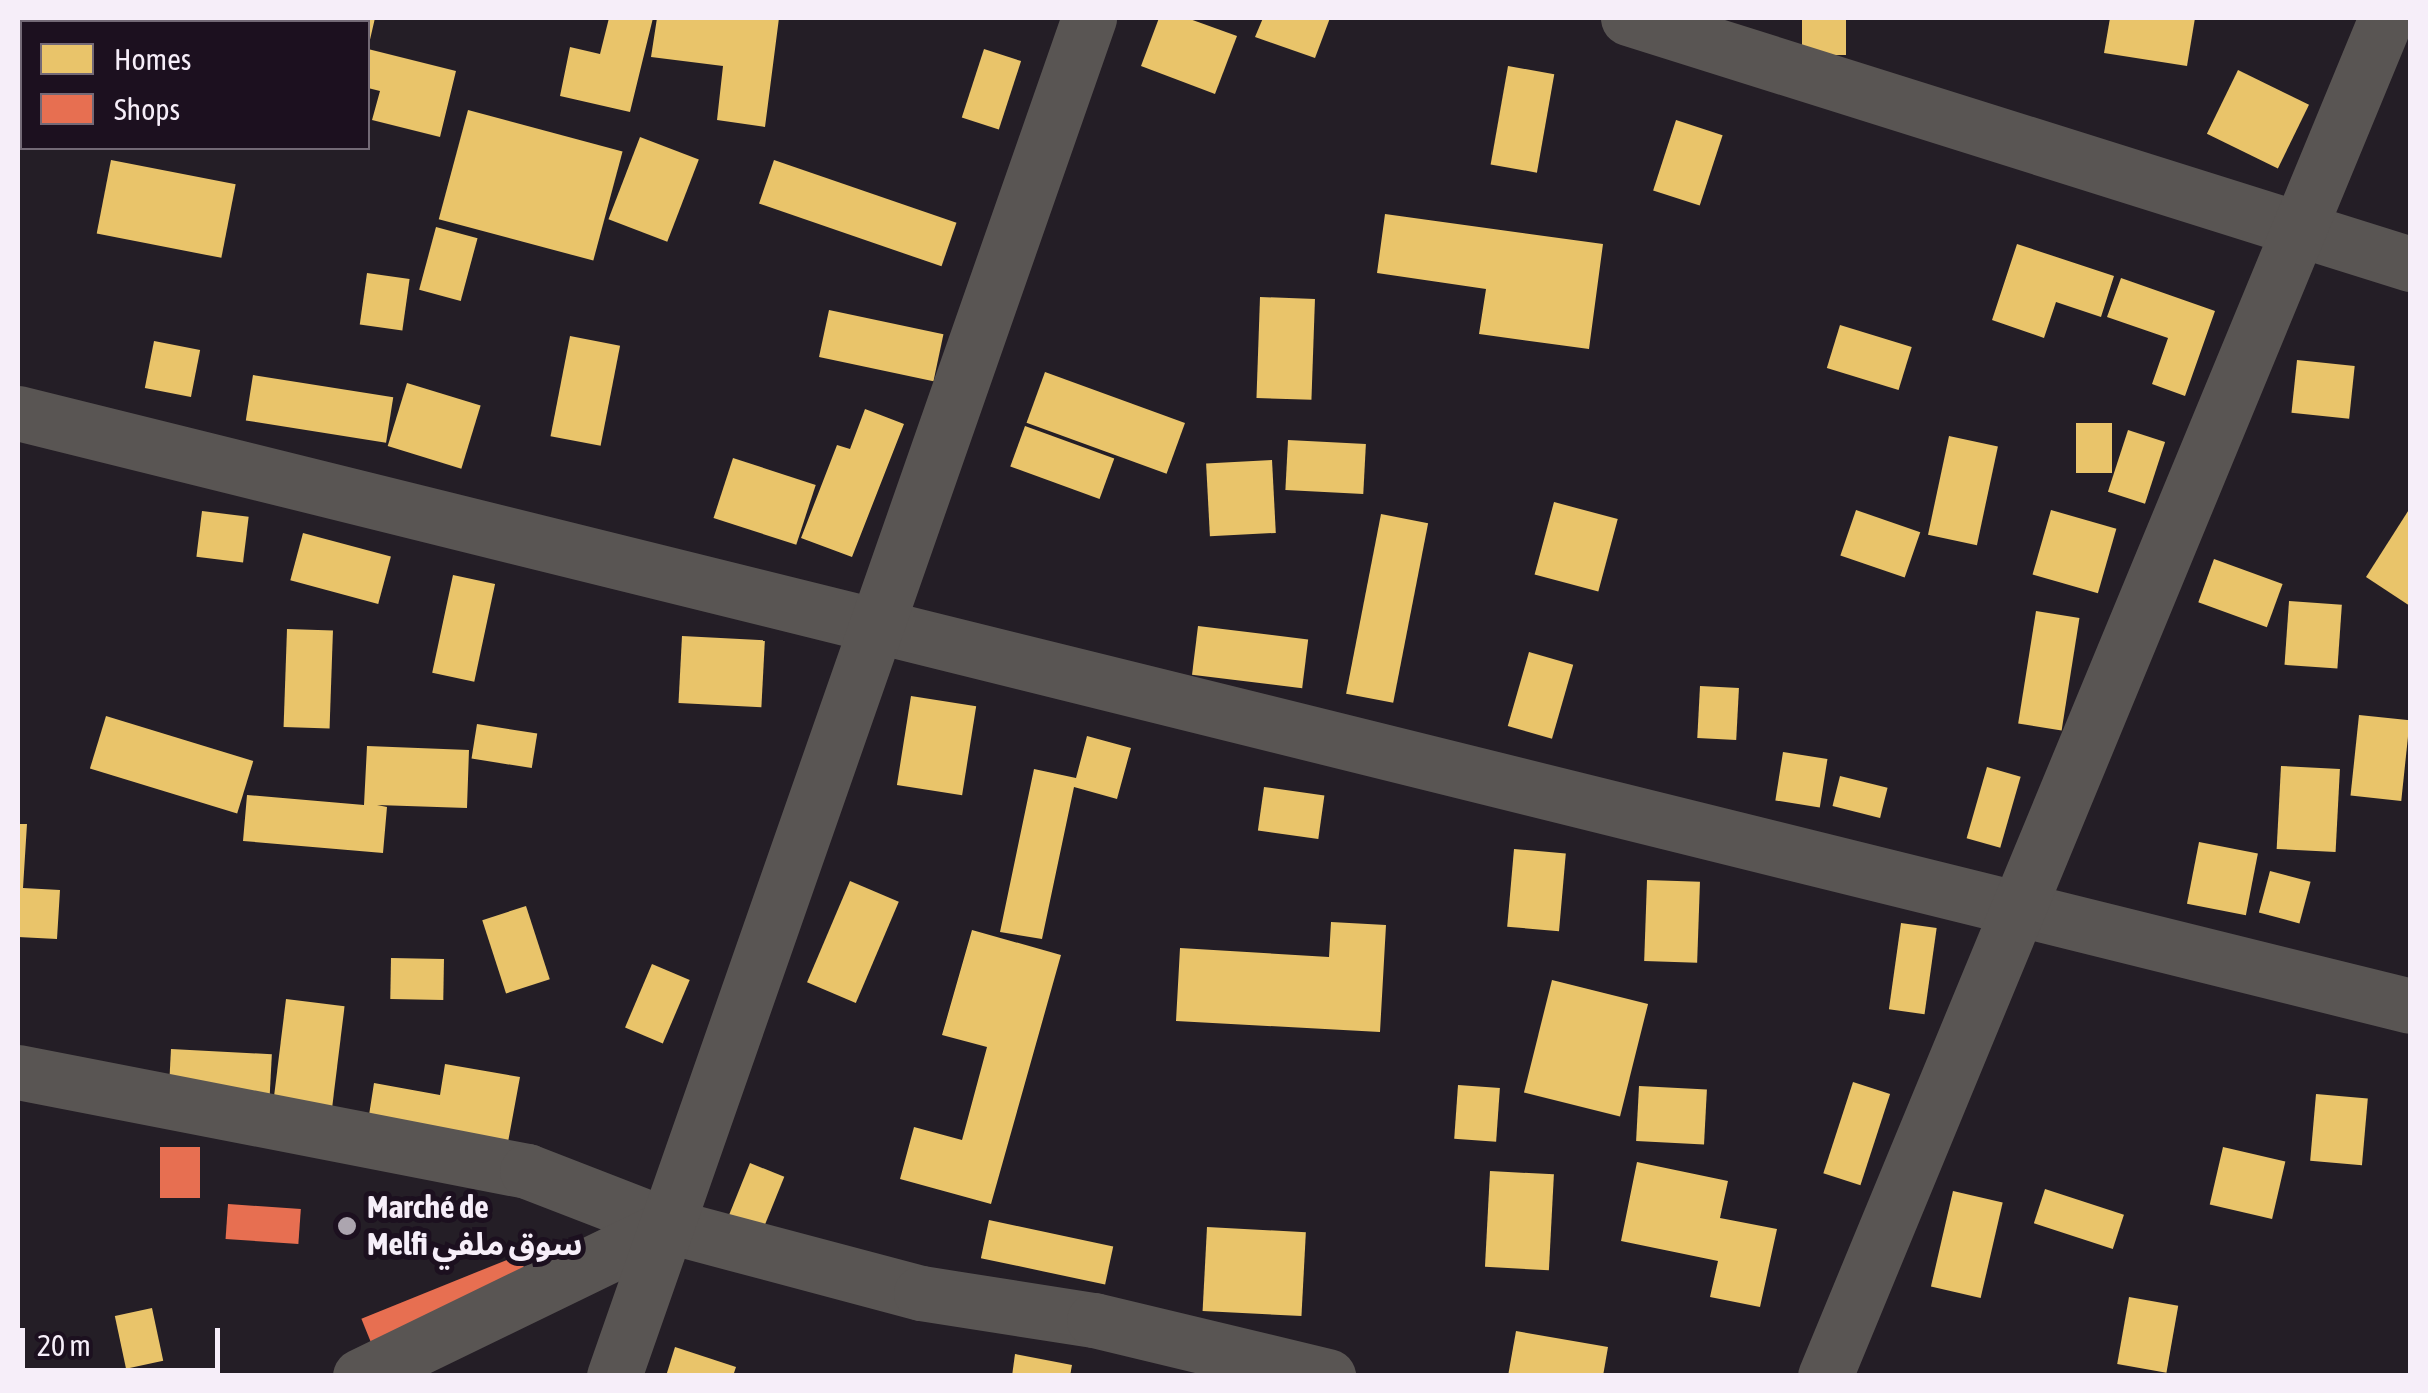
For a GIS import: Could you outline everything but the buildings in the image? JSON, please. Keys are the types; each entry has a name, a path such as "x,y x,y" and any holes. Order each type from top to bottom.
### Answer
{"street":[{"path":"614,1376 1090,18"},
{"path":"1628,18 2410,264"},
{"path":"1825,1376 2386,18"},
{"path":"18,413 2410,1006"},
{"path":"18,1072 527,1171 669,1226 920,1292 1094,1320 1328,1376"},
{"path":"360,1376 669,1226"}],"place":[{"name":"Marché de Melfi سوق ملفي","path":"347,1226"}]}
